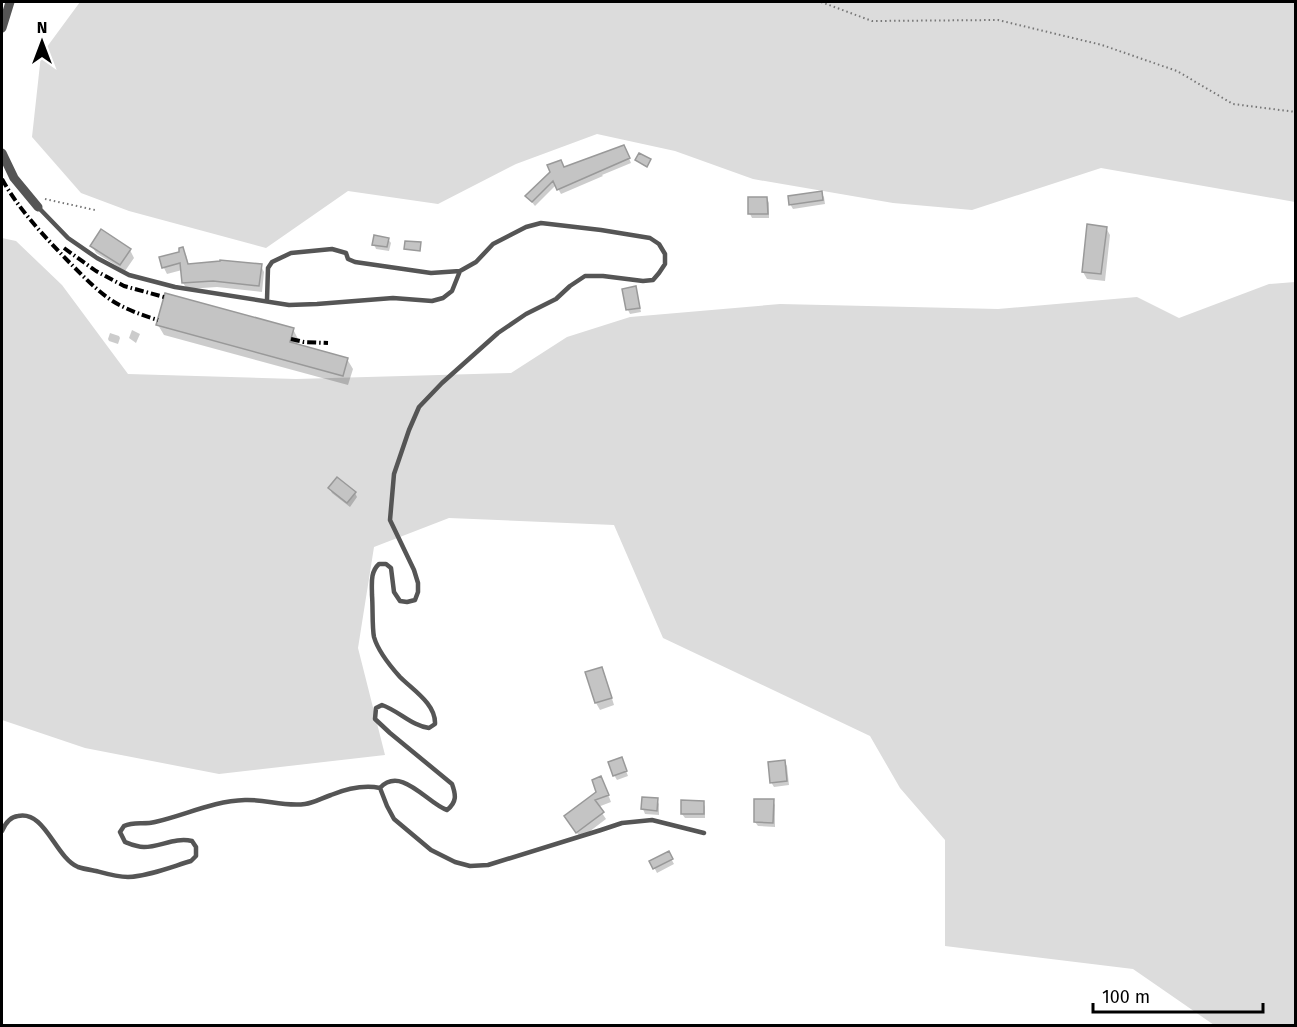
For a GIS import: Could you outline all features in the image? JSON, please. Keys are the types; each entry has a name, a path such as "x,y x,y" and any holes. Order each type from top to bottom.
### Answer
{"street":[{"path":"2,28 10,2"},
{"path":"2,153 14,178 38,207"}],"lane":[{"path":"38,207 68,238 97,258 129,275 175,287 289,305 393,298 432,301 443,298 452,291 460,271"},
{"path":"267,300 268,268 273,262 291,253 332,249 346,253 348,260 355,262 431,273 460,271 476,262 493,244 526,226 541,223 650,238 659,244 665,254 665,264 652,280 585,276 556,299 526,314 498,333 419,407 394,474 390,520 414,570 418,592 415,600 400,601 394,592 391,568 386,564 379,564 374,568 372,578 374,638 391,666 425,700 435,718 435,724 429,728 419,726 393,709 382,705 376,708 375,719 452,784 456,799 447,810 439,808 405,783 386,782 380,788"},
{"path":"2,831 4,824 18,815 36,819 63,855 78,866 116,876 139,876 190,861 196,855 196,848 192,841 185,839 144,847 131,845 125,842 120,832 124,826 132,823 154,823 218,803 244,800 294,805 308,804 334,794 369,786 380,788"},
{"path":"380,788 394,819 430,850 455,862 470,866 488,865 622,823 652,820 704,833"}],"path":[{"path":"821,2 872,21 998,20 1102,45 1178,71 1233,104 1296,112"},
{"path":"27,196 95,210"}],"shaded area":[{"path":"80,2 1295,2 1295,202 1101,168 972,210 893,203 753,179 675,151 597,134 516,164 438,204 348,191 266,248 129,211 81,193 32,137 41,55"},
{"path":"2,238 16,241 62,285 128,374 296,379 511,373 567,337 630,317 780,304 998,309 1137,297 1179,318 1269,284 1295,282 1295,1025 1214,1025 1133,969 945,946 945,840 900,788 870,736 663,638 614,525 449,518 374,547 358,648 385,755 219,774 85,748 2,720"}],"building":[{"path":"624,145 630,158 557,190 553,181 532,202 525,196 550,172 547,165 561,160 564,167"},
{"path":"639,153 651,159 647,167 635,160"},
{"path":"822,191 823,200 789,205 788,196"},
{"path":"748,197 767,197 768,214 748,214"},
{"path":"1087,224 1107,227 1101,274 1082,272"},
{"path":"101,229 131,249 120,265 90,246"},
{"path":"374,235 389,238 387,247 372,245"},
{"path":"405,241 421,242 420,251 404,249"},
{"path":"183,247 188,264 220,260 262,264 259,286 213,281 182,283 180,263 162,268 159,257 179,252 179,248"},
{"path":"636,286 640,308 626,310 622,289"},
{"path":"165,293 294,328 290,342 348,358 343,376 156,325"},
{"path":"337,477 356,492 347,503 328,488"},
{"path":"602,667 612,698 595,703 585,672"},
{"path":"622,757 627,771 613,776 608,762"},
{"path":"785,760 787,781 770,783 768,762"},
{"path":"601,776 609,795 595,800 604,812 576,833 564,816 596,792 592,780"},
{"path":"642,797 658,798 657,811 641,809"},
{"path":"754,799 774,799 773,823 754,822"},
{"path":"681,800 704,801 704,814 681,814"},
{"path":"669,851 673,859 653,869 649,861"}],"railway":[{"path":"2,179 16,202 33,223 94,287 122,306 158,320"},
{"path":"64,248 96,271 124,286 164,297"},
{"path":"291,339 328,343"}]}
